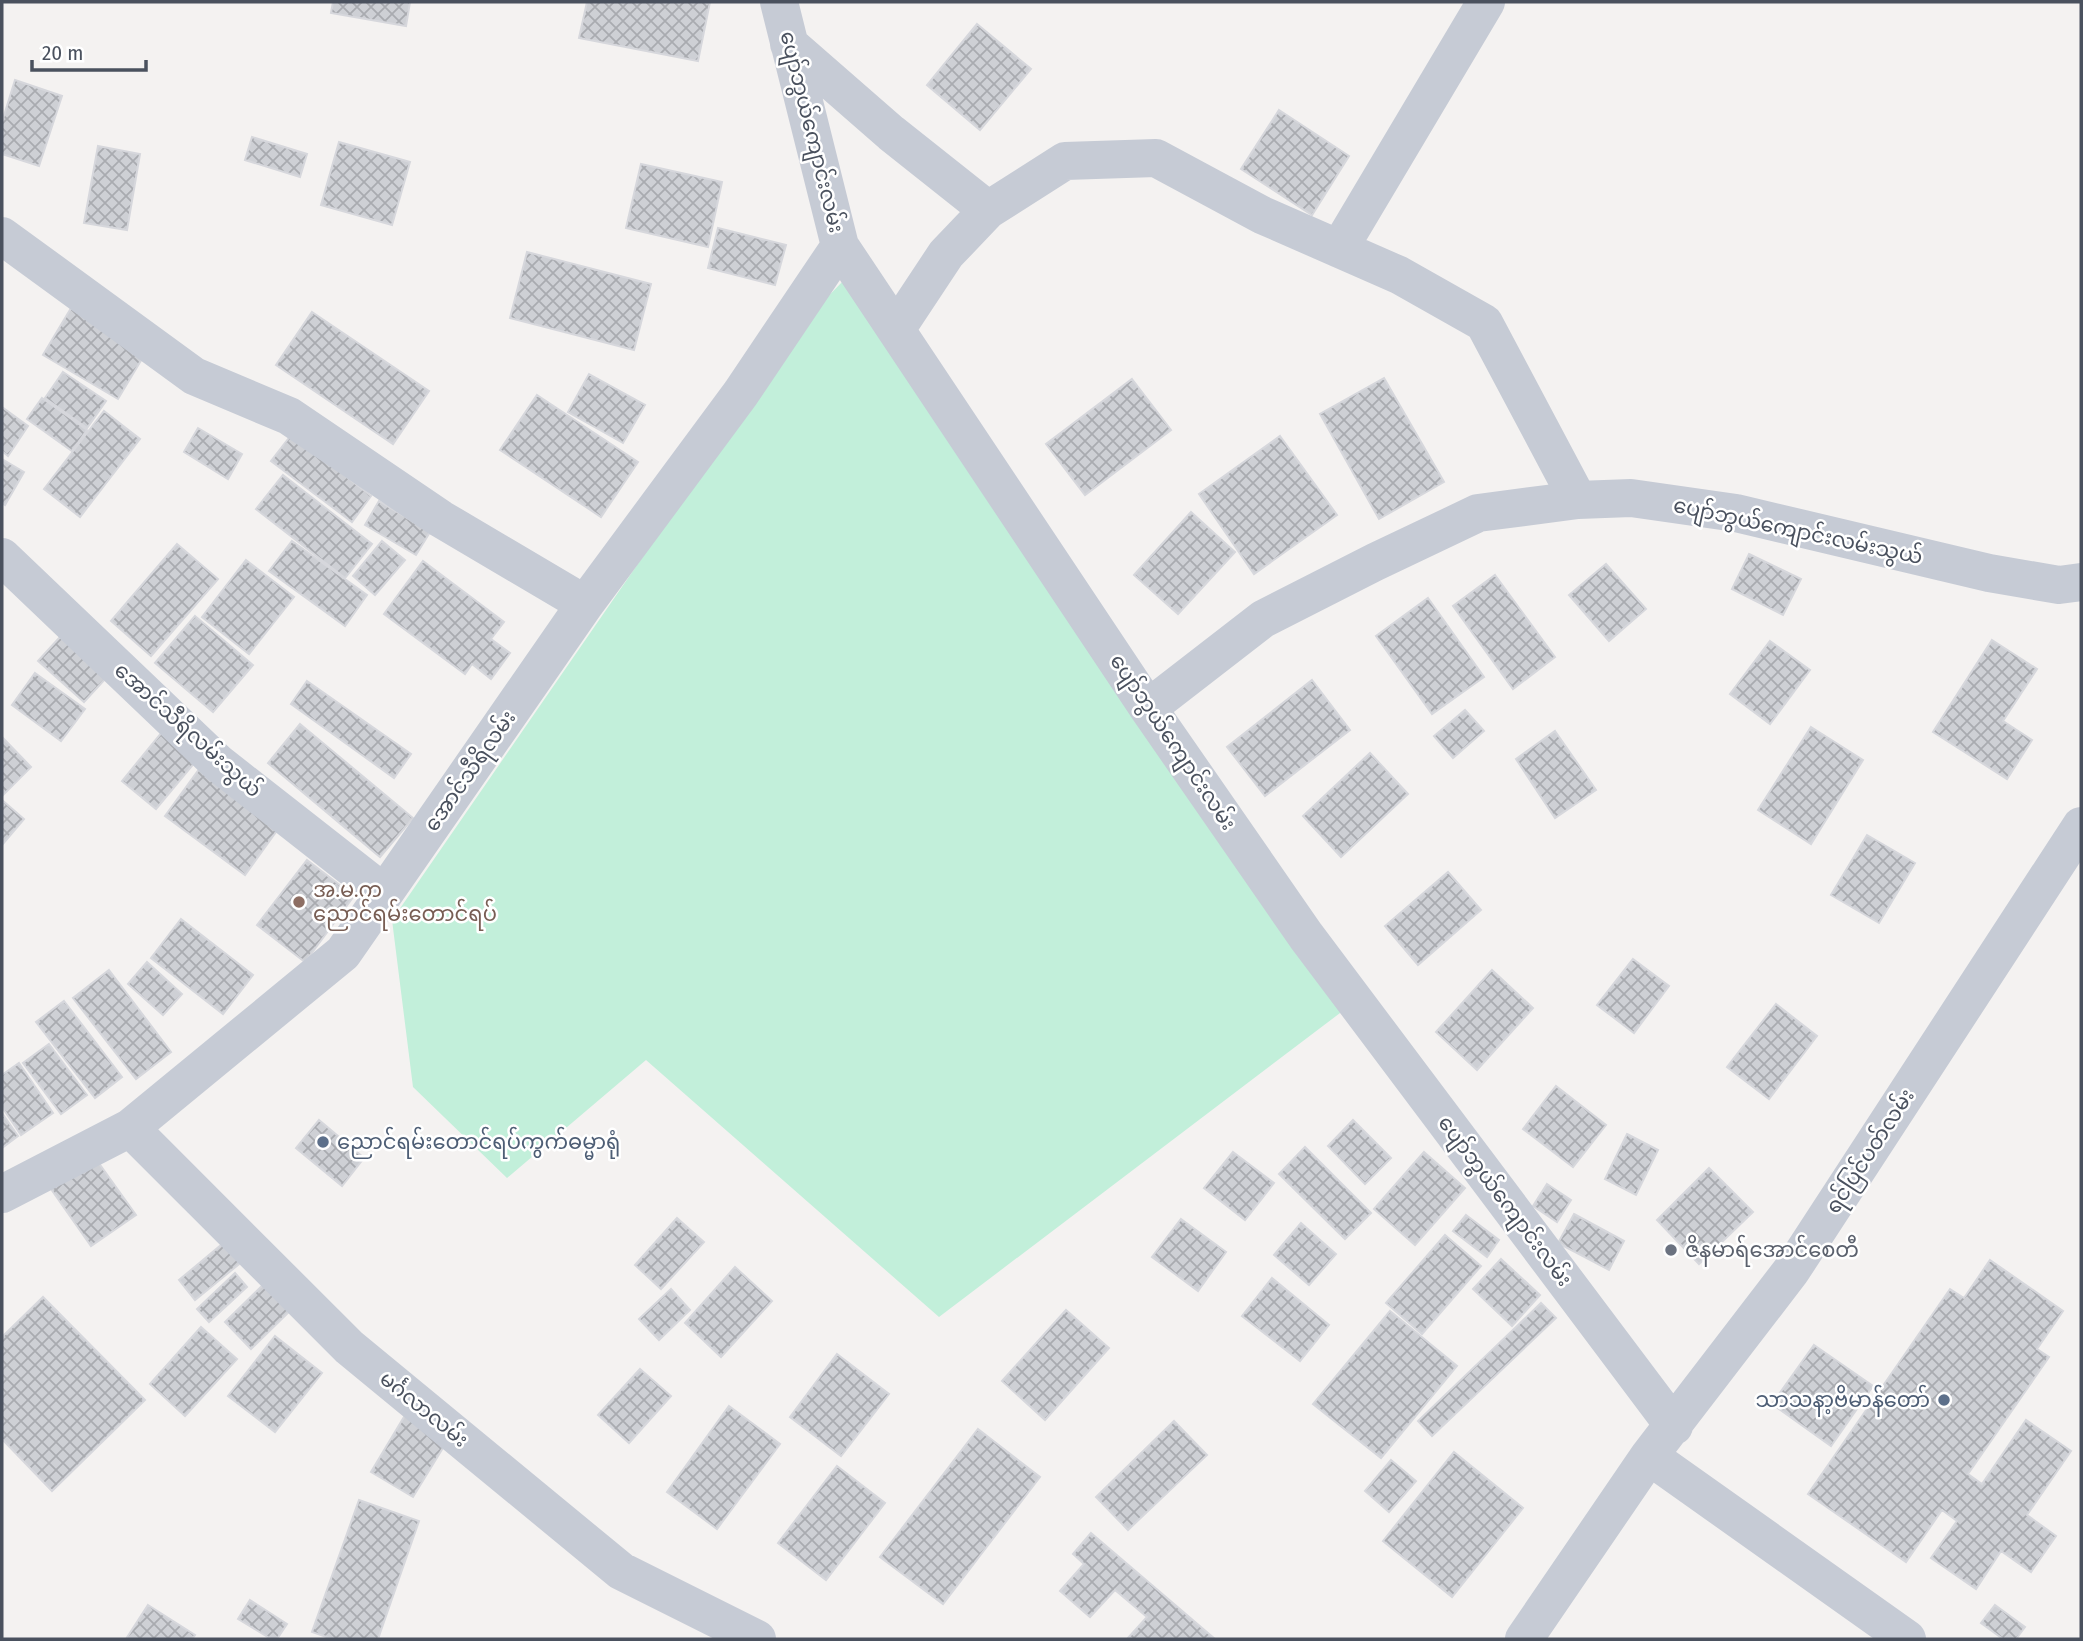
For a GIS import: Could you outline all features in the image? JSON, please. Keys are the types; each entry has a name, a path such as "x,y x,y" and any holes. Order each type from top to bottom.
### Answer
{"street":[{"name":"ပျော်ဘွယ်ကျောင်းလမ်း","path":"779,2 840,246 1148,708 1314,947 1674,1426"},
{"path":"1339,248 1486,2"},
{"path":"789,44 891,134 988,210"},
{"path":"897,328 946,254 988,210 1065,161 1156,158 1262,215 1399,275 1484,323 1578,500"},
{"path":"2,236 194,376 289,416 441,519 585,604"},
{"name":"အောင်သီရိလမ်း","path":"2,1194 130,1128 343,953 585,604 741,393 840,246"},
{"name":"ပျော်ဘွယ်ကျောင်းလမ်းသွယ်","path":"1148,708 1263,619 1478,513 1578,500 1631,498 1736,513 1989,573 2059,585 2081,582"},
{"name":"အောင်သီရိလမ်းသွယ်","path":"2,557 218,763 384,893"},
{"name":"ရင်ပြင်ပတ်လမ်း","path":"1524,1639 1649,1457 1791,1271 2081,827"},
{"name":"မင်္ဂလာလမ်း","path":"130,1128 349,1347 621,1571 757,1639"},
{"path":"1649,1457 1907,1639"}],"green space":[{"path":"844,280 1344,1010 939,1317 646,1060 507,1178 413,1087 392,920 809,316"}],"building":[{"path":"333,2 410,2 406,26 331,13"},
{"path":"587,2 710,2 698,61 579,38"},
{"path":"977,24 1031,69 980,130 927,85"},
{"path":"15,80 62,96 39,166 2,154 2,122"},
{"path":"1279,110 1349,156 1312,215 1241,169"},
{"path":"252,137 307,154 300,177 245,160"},
{"path":"339,142 410,162 392,225 321,205"},
{"path":"98,146 140,154 127,230 84,223"},
{"path":"641,164 722,182 708,247 626,228"},
{"path":"718,228 786,245 775,285 708,268"},
{"path":"527,252 651,284 634,350 510,318"},
{"path":"71,308 146,352 118,399 43,355"},
{"path":"312,312 429,391 393,444 276,365"},
{"path":"63,372 106,401 87,428 45,398"},
{"path":"589,374 645,405 623,443 568,412"},
{"path":"1384,378 1444,482 1379,519 1320,414"},
{"path":"1132,379 1171,430 1085,495 1046,444"},
{"path":"537,395 638,462 601,517 500,450"},
{"path":"42,398 87,430 72,451 27,419"},
{"path":"2,407 28,426 8,456 2,451"},
{"path":"104,411 140,439 80,517 44,489"},
{"path":"198,428 242,454 228,479 184,452"},
{"path":"292,434 371,496 352,522 271,461"},
{"path":"1280,436 1337,515 1254,574 1199,494"},
{"path":"2,459 24,472 5,505 2,503"},
{"path":"283,475 372,544 345,578 256,509"},
{"path":"379,501 430,532 416,555 365,525"},
{"path":"1191,512 1235,552 1178,614 1134,575"},
{"path":"292,541 367,595 345,626 269,571"},
{"path":"382,541 405,560 375,595 353,576"},
{"path":"177,544 218,579 151,656 111,621"},
{"path":"1749,554 1801,579 1783,615 1732,589"},
{"path":"246,560 294,597 249,654 202,617"},
{"path":"423,561 504,622 491,639 510,653 491,679 472,664 465,674 384,614"},
{"path":"1606,564 1646,609 1609,641 1569,595"},
{"path":"1495,575 1555,657 1513,689 1453,606"},
{"path":"1428,598 1484,677 1432,714 1376,636"},
{"path":"195,616 253,665 213,712 155,663"},
{"path":"60,637 106,678 84,702 38,661"},
{"path":"1992,640 2037,669 2003,721 2032,740 2007,779 1933,732"},
{"path":"1770,641 1810,670 1770,724 1730,694"},
{"path":"35,673 85,709 61,741 12,705"},
{"path":"1312,680 1350,730 1265,796 1227,747"},
{"path":"307,681 411,754 394,778 291,704"},
{"path":"1465,710 1484,731 1453,758 1434,736"},
{"path":"300,724 413,818 380,857 268,763"},
{"path":"167,726 201,755 156,809 122,781"},
{"path":"1811,727 1863,760 1811,844 1758,810"},
{"path":"1555,731 1596,790 1555,818 1516,759"},
{"path":"2,737 31,767 3,795 2,794"},
{"path":"1370,753 1408,794 1341,857 1303,816"},
{"path":"200,768 281,825 245,875 165,816"},
{"path":"2,800 24,819 2,845"},
{"path":"1867,835 1915,863 1879,923 1831,895"},
{"path":"307,860 354,896 305,962 257,925"},
{"path":"1448,872 1481,910 1418,965 1385,926"},
{"path":"181,919 253,975 223,1014 151,958"},
{"path":"1633,959 1669,986 1634,1033 1597,1005"},
{"path":"147,962 182,994 163,1015 128,984"},
{"path":"109,970 171,1052 136,1079 73,998"},
{"path":"1492,970 1533,1008 1477,1070 1436,1032"},
{"path":"64,1001 122,1077 95,1098 36,1022"},
{"path":"1776,1004 1817,1036 1769,1099 1727,1067"},
{"path":"49,1044 87,1095 61,1114 23,1063"},
{"path":"19,1063 53,1113 21,1135 2,1107 2,1075"},
{"path":"1556,1086 1606,1125 1573,1167 1523,1129"},
{"path":"2,1113 18,1136 2,1148"},
{"path":"319,1120 364,1158 342,1186 296,1148"},
{"path":"1353,1120 1391,1158 1365,1184 1328,1146"},
{"path":"1627,1134 1658,1150 1636,1195 1605,1179"},
{"path":"1305,1147 1371,1213 1345,1239 1279,1174"},
{"path":"88,1148 136,1215 91,1246 44,1179"},
{"path":"1233,1152 1274,1183 1245,1220 1204,1188"},
{"path":"1424,1152 1465,1188 1415,1245 1374,1209"},
{"path":"1709,1168 1753,1212 1699,1264 1657,1220"},
{"path":"1547,1184 1571,1200 1557,1222 1533,1206"},
{"path":"1574,1214 1624,1241 1609,1270 1558,1243"},
{"path":"1466,1215 1499,1240 1487,1257 1453,1231"},
{"path":"677,1218 704,1242 661,1289 635,1265"},
{"path":"1181,1219 1226,1252 1198,1291 1152,1257"},
{"path":"1301,1223 1336,1254 1309,1285 1274,1255"},
{"path":"233,1235 249,1256 195,1300 179,1280"},
{"path":"1445,1235 1481,1266 1422,1334 1386,1303"},
{"path":"1501,1259 1540,1295 1512,1326 1473,1289"},
{"path":"1990,1260 2063,1311 2037,1349 2049,1357 1968,1474 1982,1484 2026,1420 2071,1451 2027,1515 2056,1536 2031,1572 2001,1551 1976,1589 1931,1558 1957,1521 1942,1510 1906,1562 1808,1494 1950,1289 1964,1298"},
{"path":"735,1267 772,1301 721,1357 685,1323"},
{"path":"235,1273 247,1287 209,1322 197,1309"},
{"path":"1272,1278 1329,1325 1300,1361 1242,1316"},
{"path":"269,1279 295,1306 251,1349 225,1322"},
{"path":"671,1289 690,1310 659,1340 639,1319"},
{"path":"43,1297 145,1400 52,1491 2,1439 2,1337"},
{"path":"1541,1303 1556,1318 1432,1436 1418,1421"},
{"path":"1066,1310 1109,1348 1045,1420 1002,1381"},
{"path":"1390,1311 1457,1366 1381,1458 1313,1404"},
{"path":"201,1327 237,1359 185,1416 150,1384"},
{"path":"275,1336 322,1373 275,1432 228,1396"},
{"path":"1814,1345 1873,1386 1831,1446 1772,1404"},
{"path":"837,1354 889,1394 841,1456 790,1417"},
{"path":"640,1369 671,1396 629,1443 598,1415"},
{"path":"729,1406 780,1444 717,1529 667,1492"},
{"path":"410,1407 452,1433 413,1497 371,1472"},
{"path":"1174,1421 1207,1455 1128,1530 1096,1497"},
{"path":"978,1429 1040,1477 943,1604 880,1557"},
{"path":"1454,1452 1523,1508 1452,1597 1383,1541"},
{"path":"1391,1460 1416,1481 1389,1512 1365,1491"},
{"path":"837,1466 885,1503 826,1580 778,1543"},
{"path":"359,1500 419,1521 378,1639 332,1639 312,1632"},
{"path":"1091,1533 1215,1639 1127,1639 1147,1617 1115,1590 1090,1617 1060,1591 1084,1564 1073,1554"},
{"path":"250,1600 287,1624 277,1639 271,1639 238,1619"},
{"path":"148,1605 195,1635 192,1639 126,1639"},
{"path":"1995,1605 2025,1627 2016,1639 2003,1639 1981,1623"}],"place":[{"name":"အ.မ.က ညောင်ရမ်းတောင်ရပ်","path":"299,902"},
{"name":"ညောင်ရမ်းတောင်ရပ်ကွက်ဓမ္မာရုံ","path":"323,1142"},
{"name":"ဇိနမာရ်အောင်စေတီ","path":"1671,1250"},
{"name":"သာသနာ့ဗိမာန်တော်","path":"1944,1400"}]}
